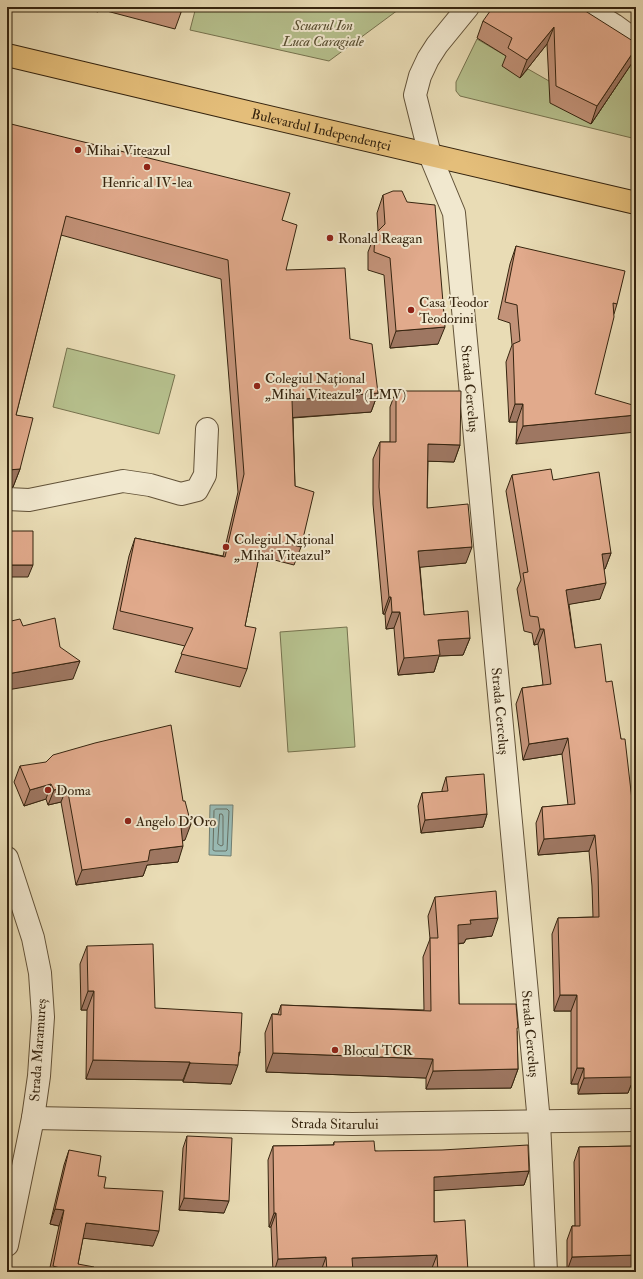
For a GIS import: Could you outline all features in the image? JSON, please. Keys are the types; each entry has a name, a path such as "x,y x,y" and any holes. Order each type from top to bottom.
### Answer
{"main road":[{"name":"Bulevardul Independenței","path":"7,55 636,203"}],"street":[{"name":"Strada Cerceluș","path":"468,7 437,45 428,59 420,76 416,95 430,155 454,212 539,1122 546,1272"},
{"path":"585,7 636,41"},
{"path":"7,500 29,500 123,481 150,485 181,494 197,490 205,475 207,429"},
{"name":"Strada Maramureș","path":"7,858 33,938 40,973 43,1017 39,1076 33,1118 7,1245"},
{"name":"Strada Sitarului","path":"33,1118 352,1124 636,1120"}],"green space":[{"name":"Scuarul Ion Luca Caragiale","path":"196,7 402,7 329,61 190,30"},
{"path":"477,39 506,56 520,78 528,69 556,85 591,124 632,63 636,66 636,139 460,96 456,91 456,82"},
{"path":"67,348 175,375 159,434 53,407"},
{"path":"347,627 355,747 288,752 280,632"}],"water":[{"path":"210,805 233,805 231,856 209,855"}],"building":[{"path":"164,7 183,7 181,12"},
{"path":"493,7 579,7 636,43 636,48 597,106 556,86 554,27 527,60 508,48 512,38 483,21"},
{"path":"7,123 290,193 282,220 297,225 286,270 345,268 350,339 372,344 378,393 292,400 295,486 314,492 301,547 263,537 245,626 256,628 247,669 181,654 193,628 120,611 135,538 225,557 244,474 228,260 66,216 16,415 33,418 20,469 7,471"},
{"name":"Casa Teodor Teodorini","path":"393,191 402,191 407,202 435,205 445,327 396,331 390,258 374,252 375,234 385,224 383,195"},
{"path":"516,246 625,271 617,304 613,303 614,317 595,394 636,406 636,415 523,426 523,404 515,404 513,344 520,341 517,305 505,302"},
{"path":"396,391 461,391 460,445 428,444 427,508 468,504 472,547 418,551 424,615 468,611 470,638 438,640 440,655 404,658 400,612 392,612 391,597 389,597 379,487 380,442 396,442"},
{"path":"551,469 553,480 599,472 611,553 602,554 606,583 566,590 575,648 601,644 606,682 612,681 621,739 625,739 632,800 636,799 636,942 632,942 634,994 636,994 636,1069 633,1069 633,1077 584,1078 584,1068 577,1068 577,995 560,995 558,918 599,917 598,870 595,835 544,839 542,807 575,804 568,738 529,744 522,688 551,684 544,629 540,629 538,617 530,616 523,573 528,572 512,475"},
{"path":"7,531 33,531 33,565 7,565"},
{"path":"55,618 60,647 80,661 7,674 7,622 20,619 23,626"},
{"path":"171,725 183,801 185,801 191,824 181,827 183,846 150,850 148,861 82,870 67,787 54,790 51,784 30,790 20,766 46,762 53,755 95,743"},
{"path":"484,774 487,814 425,820 422,793 448,791 446,777"},
{"path":"496,891 498,918 470,920 471,924 458,925 459,1004 516,1004 518,1028 518,1069 433,1071 433,1059 273,1053 272,1014 281,1015 281,1005 431,1011 430,938 438,938 435,897"},
{"path":"153,944 155,1008 242,1013 238,1065 190,1062 93,1060 94,991 88,991 87,946"},
{"path":"187,1136 232,1138 229,1201 184,1198"},
{"path":"374,1141 375,1151 442,1150 528,1145 529,1171 434,1177 434,1222 465,1220 468,1272 438,1272 437,1255 352,1258 353,1272 327,1272 326,1257 278,1259 276,1213 274,1213 273,1146 334,1145 334,1142"},
{"path":"636,1146 636,1255 572,1257 572,1226 580,1226 579,1147"},
{"path":"69,1150 101,1156 98,1176 106,1177 104,1188 163,1191 159,1231 86,1223 78,1264 94,1267 93,1272 59,1272 60,1268 53,1266 64,1210 55,1209"}],"place":[{"name":"Mihai Viteazul","path":"78,150"},
{"name":"Henric al IV-lea","path":"147,167"},
{"name":"Ronald Reagan","path":"330,238"},
{"name":"Casa Teodor Teodorini","path":"411,310"},
{"name":"Colegiul Național „Mihai Viteazul” (LMV)","path":"257,386"},
{"name":"Colegiul Național „Mihai Viteazul”","path":"226,547"},
{"name":"Doma","path":"48,790"},
{"name":"Angelo D’Oro","path":"128,821"},
{"name":"Blocul TCR","path":"335,1050"}]}
